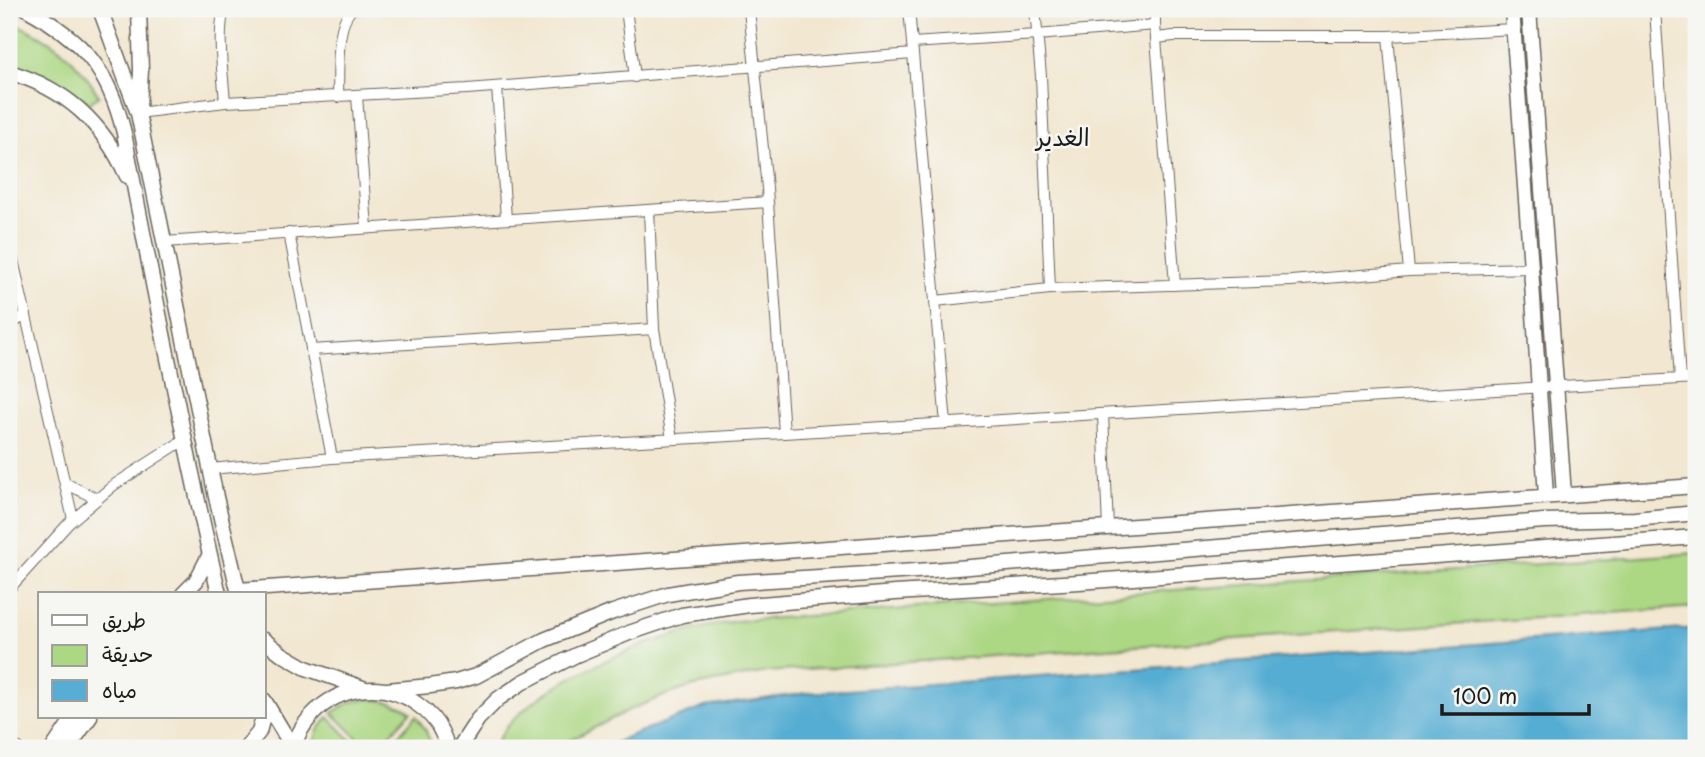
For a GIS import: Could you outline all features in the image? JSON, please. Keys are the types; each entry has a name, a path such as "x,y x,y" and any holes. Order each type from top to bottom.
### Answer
{"main road":[{"path":"27,9 62,30 91,58 109,85 120,116 184,440 218,592"},
{"path":"100,9 138,113 238,592 1696,486"},
{"path":"138,113 141,70 139,9"},
{"path":"1531,9 1564,495"},
{"path":"1512,10 1546,496"},
{"path":"9,72 27,78 73,103 92,121 108,139 136,194"},
{"path":"293,748 305,723 321,706 341,694 364,689 387,690 456,682 476,676 544,640 613,612 668,594 737,582 932,570 1544,521 1635,519 1696,513"},
{"path":"459,748 478,719 498,699 523,682 576,655 682,615 727,608 895,593 1696,537"},
{"path":"185,592 197,581 209,556"},
{"path":"266,642 306,668 364,689"},
{"path":"387,690 409,698 428,712 441,731 447,748"},
{"path":"266,703 293,748"},
{"path":"53,748 73,718"},
{"path":"68,748 89,718"},
{"path":"246,748 259,732 263,718"}],"street":[{"path":"224,9 222,54 225,102"},
{"path":"338,97 340,30 348,11 352,9"},
{"path":"626,9 635,77"},
{"path":"749,9 768,202 784,433"},
{"path":"909,9 946,424"},
{"path":"1035,9 1041,76 1050,289"},
{"path":"1154,9 1175,285"},
{"path":"1512,10 1531,9"},
{"path":"1655,9 1680,379"},
{"path":"138,113 225,102 357,96 755,68 1037,35 1154,25"},
{"path":"1157,38 1388,36 1513,29"},
{"path":"1388,36 1409,271"},
{"path":"496,87 506,219"},
{"path":"357,96 367,228"},
{"path":"164,242 768,202"},
{"path":"649,210 654,328 672,439"},
{"path":"289,233 332,458"},
{"path":"9,243 73,519"},
{"path":"934,301 1050,289 1291,281 1409,271 1531,268"},
{"path":"9,325 26,315"},
{"path":"311,350 654,328"},
{"path":"210,468 332,458 1696,378"},
{"path":"1102,414 1108,528"},
{"path":"9,589 73,519 114,485 184,440"},
{"path":"65,484 97,499"},
{"path":"9,744 19,748"}],"green space":[{"path":"9,22 38,34 61,50 81,70 99,96 87,105 51,79 9,64"},
{"path":"1696,553 1696,607 766,672 694,686 666,695 629,710 555,748 494,748 506,728 525,709 574,676 655,641 736,621"},
{"path":"369,699 391,702 411,712 380,746 372,742 365,745 332,713 350,702"},
{"path":"416,716 433,748 387,748"},
{"path":"328,717 359,748 313,748 317,732"}],"water":[{"path":"1696,628 1696,748 605,748 705,707 807,693"}],"district":[{"name":"الغدير","path":"1063,138"}]}
